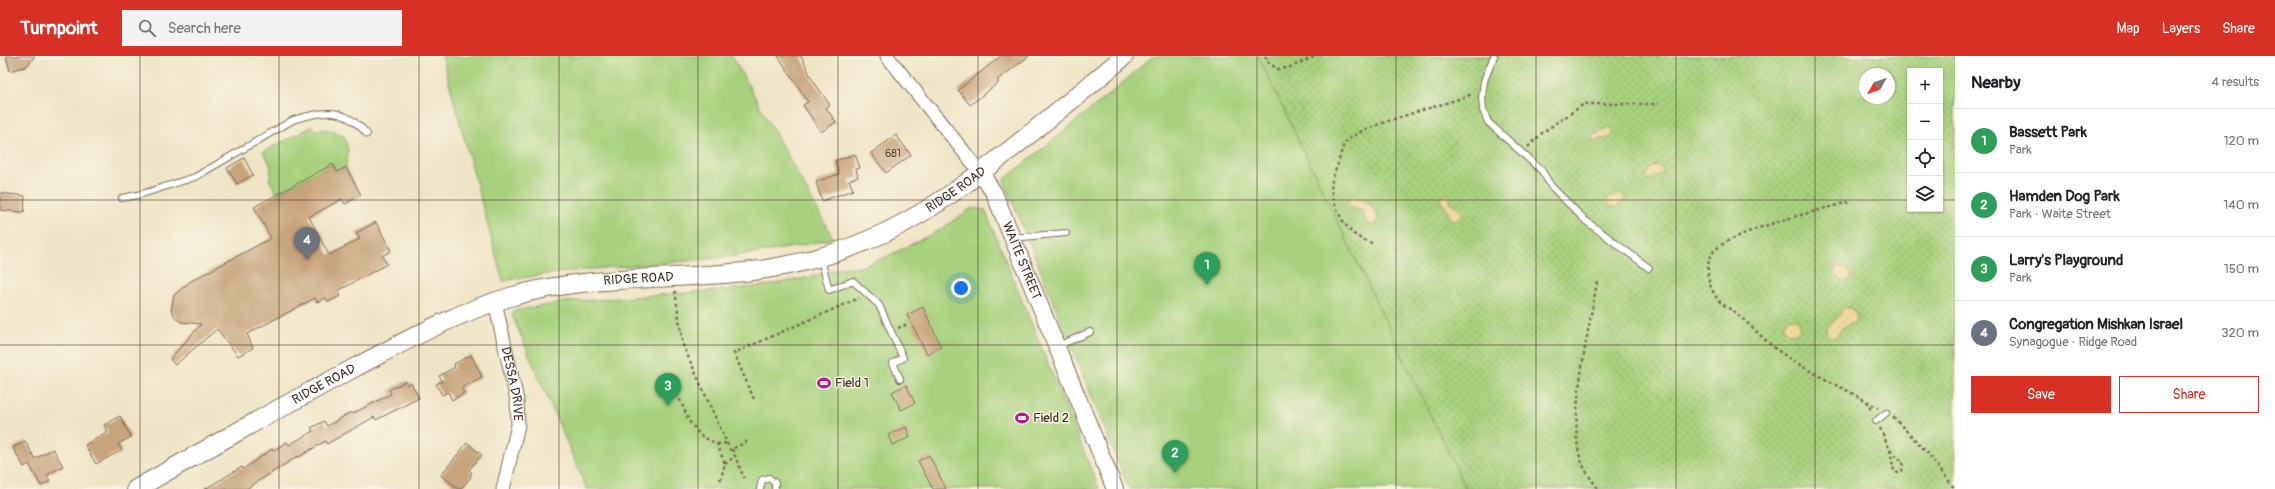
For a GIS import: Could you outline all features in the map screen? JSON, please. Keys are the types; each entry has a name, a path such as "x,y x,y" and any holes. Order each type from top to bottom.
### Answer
{"main road":[{"name":"RIDGE ROAD","path":"136,489 301,397 405,342 458,316 495,302 553,287 749,272 784,267 820,258 847,249 902,225 956,192 981,173 1124,56"}],"street":[{"name":"WAITE STREET","path":"887,56 981,173 994,192 1115,489"},
{"name":"DESSA DRIVE","path":"495,302 517,400 518,426 503,489"}],"lane":[{"path":"1494,56 1483,87 1484,110 1488,122 1542,171 1551,186 1581,216 1649,268"},
{"path":"122,198 142,194 195,177 294,120 309,115 324,112 342,114 356,121 367,134"},
{"path":"1012,238 1066,234"},
{"path":"820,258 829,290 853,281 879,305 903,358 893,363 900,379"},
{"path":"1057,346 1090,332"},
{"path":"1876,421 1886,412"},
{"path":"760,489 762,480 769,478 775,483 775,489"}],"path":[{"path":"1265,56 1269,63 1278,69 1288,68 1316,56"},
{"path":"1372,243 1352,234 1337,210 1332,194 1330,186 1345,142 1351,136 1368,129 1471,95 1483,87"},
{"path":"1531,162 1527,151 1529,145 1584,104 1658,104"},
{"path":"1849,202 1800,215 1743,234 1716,249 1709,260 1708,275 1711,288 1721,302 1735,312 1758,335 1802,366 1886,412 1907,430 1926,451 1955,489"},
{"path":"1597,282 1578,399 1577,422 1581,461 1598,489"},
{"path":"675,291 683,345 744,478"},
{"path":"754,399 734,353 868,294"},
{"path":"661,385 679,397 689,421 701,436 716,444 727,443"},
{"path":"1866,400 1890,450 1894,471 1898,473 1902,471 1903,462 1890,450"},
{"path":"732,449 750,440"},
{"path":"716,444 725,464"},
{"path":"720,481 725,464 735,456"}],"green space":[{"path":"442,56 732,56 833,238 751,254 585,270 503,281"},
{"path":"1153,56 1258,56 1466,489 1129,489 1004,180 1118,87"},
{"path":"1258,56 1955,56 1955,489 1466,489"},
{"path":"313,126 315,130 327,129 344,136 348,150 346,167 337,172 333,164 277,194 269,179 271,168 263,152"},
{"path":"972,208 985,210 1099,489 587,489 512,315 513,311 566,302 763,286 812,277 845,267 860,267 886,257 938,231"}],"sand":[{"path":"1610,127 1613,133 1609,138 1591,141 1593,135"},
{"path":"1657,165 1662,168 1663,172 1650,180 1646,180 1646,176 1652,167"},
{"path":"1448,194 1451,203 1459,208 1463,214 1459,220 1452,220 1444,205 1440,202 1440,199"},
{"path":"1620,194 1625,196 1624,200 1616,207 1611,207 1607,202 1608,198"},
{"path":"1353,197 1369,203 1378,217 1377,224 1373,225 1367,223 1362,211 1349,207 1348,201"},
{"path":"1840,266 1851,272 1851,278 1849,280 1844,281 1834,275 1834,269"},
{"path":"1844,308 1851,308 1856,315 1856,321 1842,328 1837,337 1831,338 1826,333 1826,327 1837,318"},
{"path":"1792,318 1799,323 1800,326 1795,333 1792,334 1785,329 1784,326 1789,319"}],"building":[{"path":"6,56 35,56 27,66 10,71"},
{"path":"778,56 801,56 812,79 830,105 826,108 836,122 821,132 803,105 808,102"},
{"path":"1001,56 1029,56 997,80 999,82 970,105 958,90"},
{"path":"896,135 911,155 886,173 871,153"},
{"path":"855,154 860,168 856,169 858,177 849,180 853,190 822,201 816,182 839,174 835,161"},
{"path":"244,158 253,175 237,184 227,168"},
{"path":"333,164 337,172 346,167 361,195 345,204 342,199 309,217 329,255 360,239 356,233 376,222 391,251 382,256 387,264 338,291 340,296 328,302 326,298 317,302 315,298 247,334 253,348 238,356 217,329 175,365 170,359 201,324 181,322 175,317 171,310 174,295 191,281 271,238 254,207"},
{"path":"0,193 25,196 24,212 0,210"},
{"path":"923,307 941,347 927,354 907,315"},
{"path":"471,355 482,377 461,388 464,393 452,400 448,392 442,395 436,384 442,381 439,376 455,367 454,364"},
{"path":"406,381 407,385 411,383 419,398 376,420 374,417 327,444 325,441 299,457 298,456 246,489 205,489 242,467 243,469 272,449 274,450 287,442 289,445 313,431 311,428 324,421 327,426 351,412 352,414 391,394 389,390"},
{"path":"906,385 915,403 901,410 892,392"},
{"path":"120,416 131,437 118,444 122,450 96,464 85,445 108,432 104,425"},
{"path":"906,427 910,437 892,445 888,435"},
{"path":"25,441 35,459 53,449 63,466 47,475 50,481 41,486 29,464 24,467 13,448"},
{"path":"467,443 482,455 469,470 472,473 470,476 471,477 461,489 458,489 441,475"},
{"path":"929,455 946,489 933,489 918,461"}],"place":[{"name":"Congregation Mishkan Israel","path":"307,260"},
{"name":"Bassett Park","path":"1207,285"},
{"name":"Field 1","path":"824,383"},
{"name":"Larry's Playground","path":"668,406"},
{"name":"Field 2","path":"1022,418"},
{"name":"Hamden Dog Park","path":"1175,473"}]}
